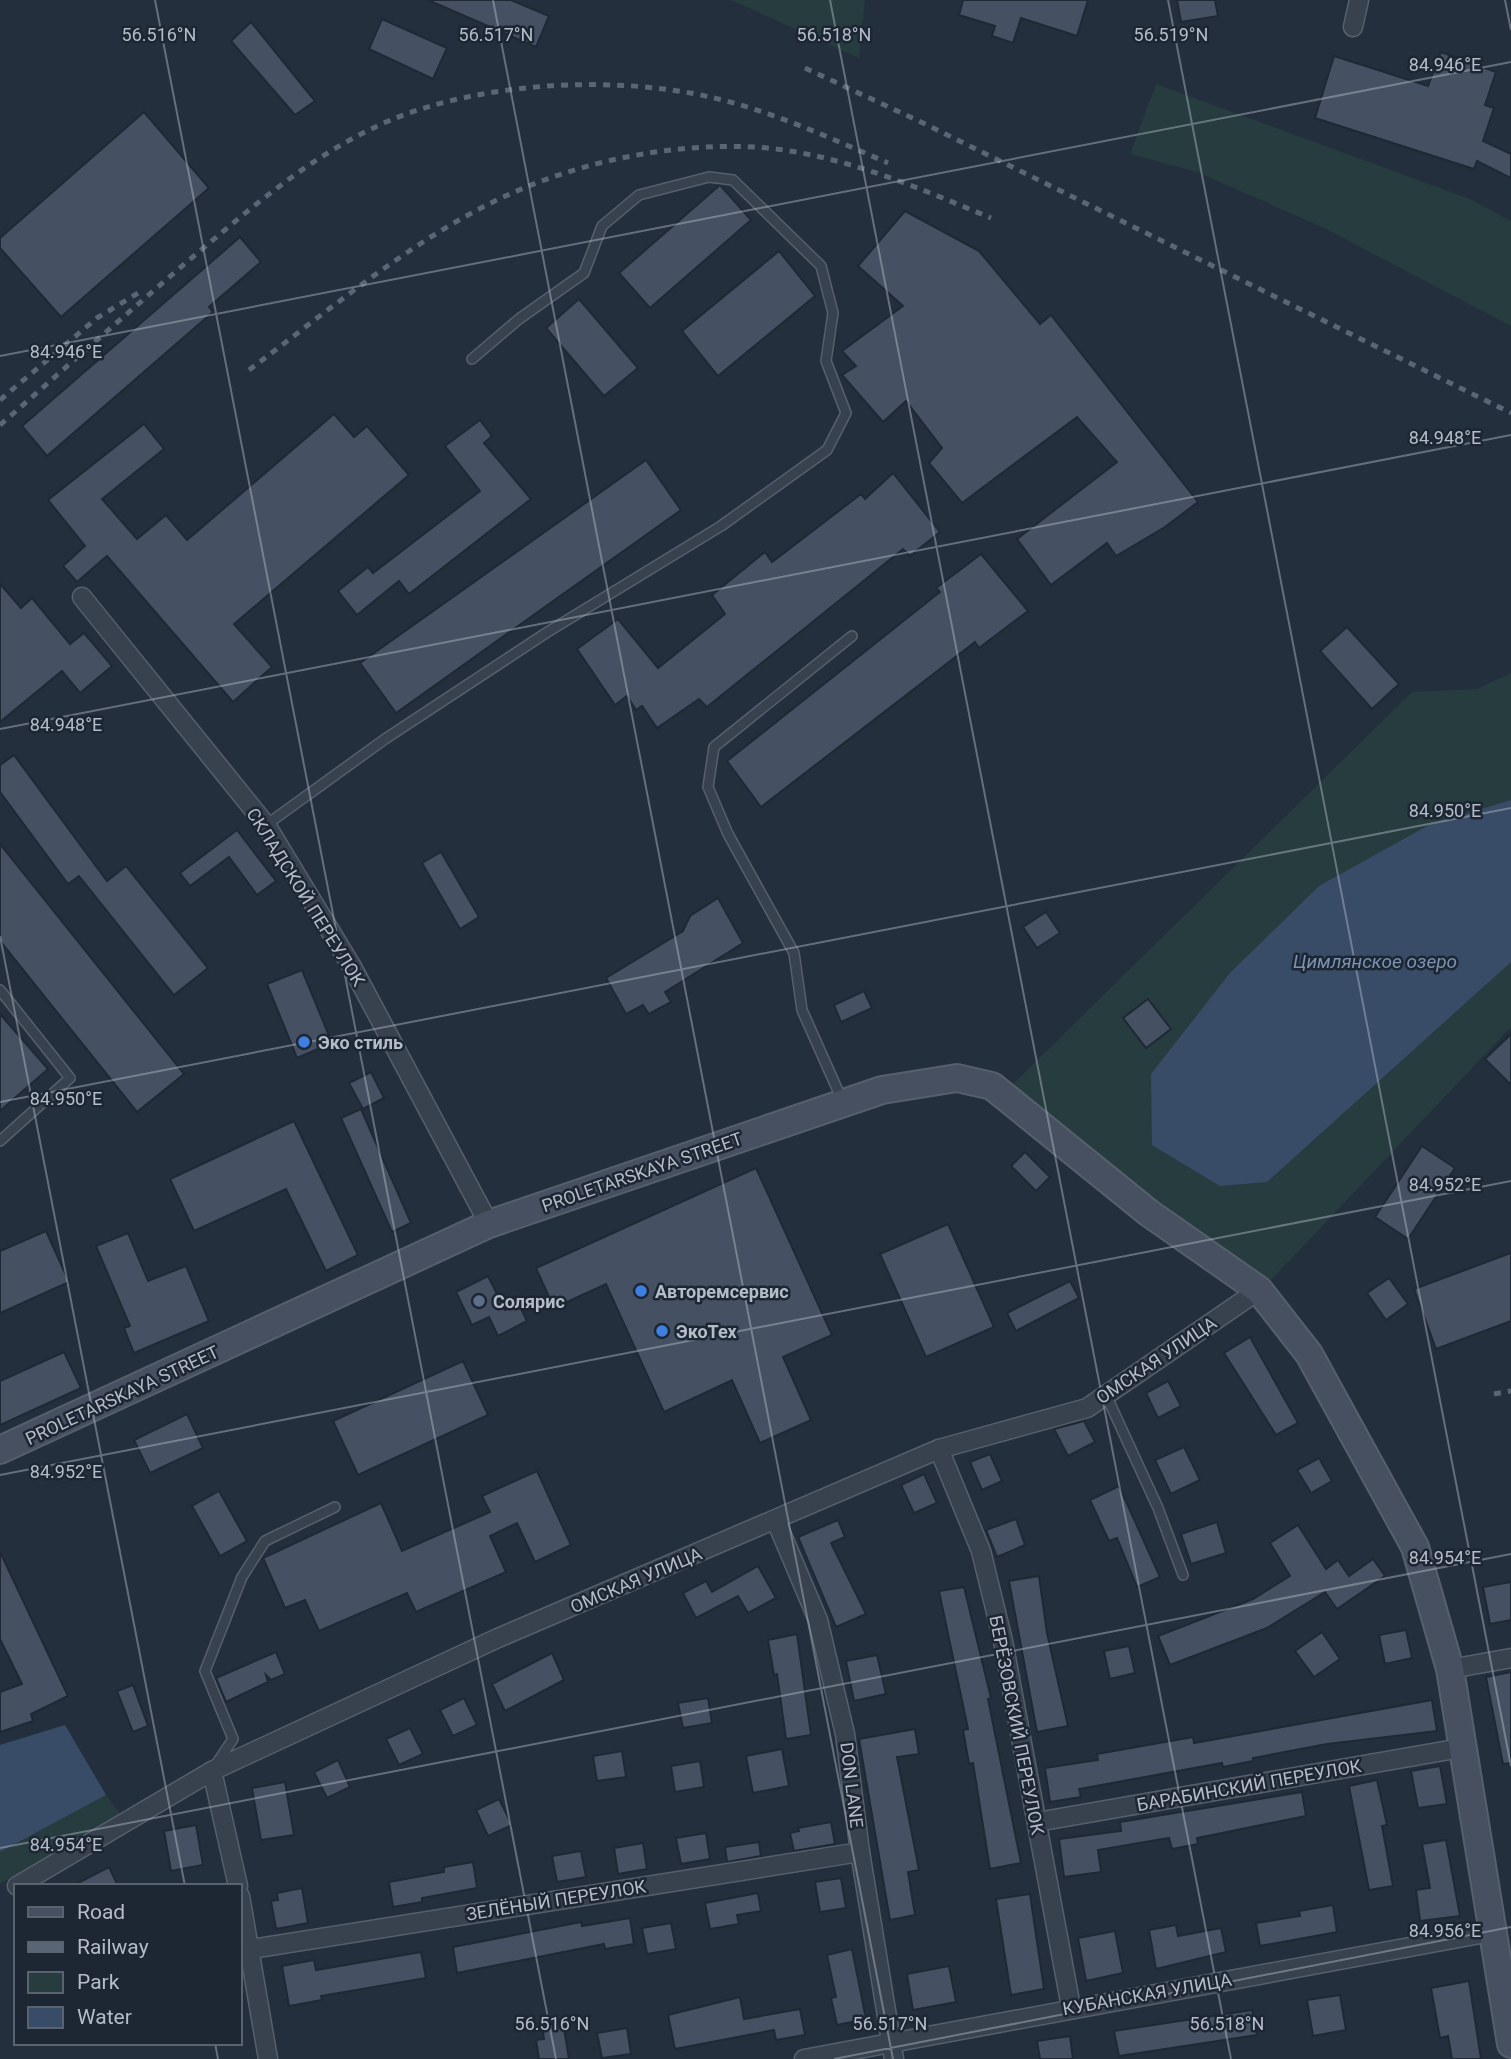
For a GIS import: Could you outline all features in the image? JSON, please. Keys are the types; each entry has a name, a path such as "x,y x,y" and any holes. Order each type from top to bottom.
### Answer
{"street":[{"path":"1353,27 1359,0"},
{"name":"СКЛАДСКОЙ ПЕРЕУЛОК","path":"82,597 266,825 352,967 489,1224"},
{"name":"PROLETARSKAYA STREET","path":"0,1450 489,1224 882,1090 957,1078 992,1086 1149,1213 1259,1290 1309,1354 1415,1547 1450,1669 1511,2045"},
{"name":"ОМСКАЯ УЛИЦА","path":"19,1884 212,1771 498,1638 939,1449 1087,1408 1259,1290"},
{"name":"БЕРЁЗОВСКИЙ ПЕРЕУЛОК","path":"939,1449 981,1551 1003,1642 1071,2007"},
{"name":"DON LANE","path":"776,1521 818,1620 845,1734 860,1852 893,2052"},
{"path":"1450,1669 1511,1658"},
{"name":"БАРАБИНСКИЙ ПЕРЕУЛОК","path":"1037,1822 1461,1748"},
{"path":"212,1771 237,1884"},
{"name":"ЗЕЛЁНЫЙ ПЕРЕУЛОК","path":"252,1949 860,1852"},
{"path":"242,1905 252,1949 268,2059"},
{"name":"КУБАНСКАЯ УЛИЦА","path":"804,2059 893,2052 1071,2007 1491,1932"}],"lane":[{"path":"266,825 385,739 546,633 721,526 817,458 827,450 846,413 826,361 832,313 821,265 733,180 709,177 639,195 602,226 584,273 519,318 472,359"},
{"path":"844,1104 802,1010 794,953 728,834 708,787 714,747 852,636"},
{"path":"0,990 70,1078 0,1141"},
{"path":"1106,1395 1158,1508 1183,1575"},
{"path":"212,1771 233,1739 205,1671 242,1577 265,1541 335,1507"}],"green space":[{"path":"731,0 865,0 859,58"},
{"path":"1156,84 1470,199 1511,221 1511,326 1324,228 1197,172 1130,154"},
{"path":"1511,673 1511,1027 1270,1281 1157,1203 1013,1084 1412,692 1477,689"},
{"path":"106,1795 120,1814 0,1884 0,1852"}],"water":[{"name":"Цимлянское озеро","path":"1511,800 1511,962 1267,1182 1220,1186 1152,1145 1151,1074 1230,973 1319,886 1429,825"},
{"path":"65,1725 106,1795 0,1852 0,1745"}],"building":[{"path":"428,0 511,0 549,16 536,47"},
{"path":"963,0 1088,0 1077,36 1021,18 1013,43 992,36 995,26 959,15"},
{"path":"1177,0 1215,0 1218,16 1181,22"},
{"path":"382,19 447,48 433,79 369,49"},
{"path":"251,22 315,101 295,115 231,41"},
{"path":"1441,52 1496,72 1485,105 1494,108 1483,141 1511,154 1511,178 1477,161 1474,169 1315,118 1334,56 1428,86"},
{"path":"144,112 209,188 61,317 0,248 0,238"},
{"path":"720,185 751,220 650,308 619,273"},
{"path":"905,211 979,251 1040,324 1051,315 1198,502 1165,527 1116,556 1107,543 1051,585 1017,539 1117,462 1077,417 962,503 929,463 942,448 906,401 883,422 842,375 856,366 842,351 903,306 858,266"},
{"path":"240,237 261,262 209,307 213,312 47,456 22,426"},
{"path":"779,251 815,296 718,376 682,331"},
{"path":"579,299 638,368 604,396 546,328"},
{"path":"334,414 354,437 367,426 409,475 234,624 272,667 233,702 107,556 77,582 63,566 85,546 48,500 144,424 164,449 102,499 137,539 166,515 187,540"},
{"path":"480,420 492,436 484,443 531,499 409,594 399,581 357,615 338,591 368,567 373,573 480,491 445,446"},
{"path":"646,460 681,510 396,713 360,663"},
{"path":"893,473 940,532 910,556 903,549 707,707 699,699 657,728 642,706 636,710 627,696 615,705 577,649 618,619 658,668 725,614 712,595 765,552 772,562 861,494 865,499"},
{"path":"981,554 1028,611 979,648 975,642 761,807 727,761 940,592 936,588"},
{"path":"0,584 21,608 32,598 70,644 84,633 112,666 80,693 62,671 0,722"},
{"path":"1347,627 1399,684 1372,709 1320,651"},
{"path":"14,755 107,881 126,866 208,968 174,995 79,876 68,884 0,792 0,765"},
{"path":"237,830 276,881 257,895 229,857 190,886 180,873"},
{"path":"0,844 184,1074 137,1112 0,941"},
{"path":"441,852 479,917 460,929 422,863"},
{"path":"718,898 743,943 665,992 671,1002 649,1014 643,1005 626,1014 606,978 683,931 690,916"},
{"path":"1046,912 1060,933 1037,948 1023,927"},
{"path":"302,970 332,1043 297,1058 267,984"},
{"path":"864,991 872,1008 841,1022 834,1005"},
{"path":"1148,999 1171,1029 1146,1048 1123,1018"},
{"path":"0,1014 48,1069 0,1111"},
{"path":"1511,1034 1511,1085 1485,1059"},
{"path":"371,1072 384,1098 363,1109 349,1083"},
{"path":"361,1109 411,1223 392,1232 341,1118"},
{"path":"294,1121 358,1255 326,1271 286,1189 194,1231 170,1179"},
{"path":"1422,1146 1455,1168 1408,1239 1375,1217"},
{"path":"1025,1152 1050,1177 1036,1191 1011,1166"},
{"path":"756,1168 832,1335 783,1357 811,1420 760,1443 732,1380 664,1412 606,1284 554,1308 536,1268"},
{"path":"948,1224 994,1327 926,1357 880,1254"},
{"path":"46,1231 69,1282 0,1313 0,1251"},
{"path":"128,1233 148,1281 186,1266 209,1321 134,1353 124,1328 130,1326 96,1246"},
{"path":"1511,1253 1511,1321 1436,1349 1414,1289"},
{"path":"488,1276 505,1310 519,1304 527,1321 498,1336 489,1317 472,1325 456,1292"},
{"path":"1389,1278 1408,1304 1386,1320 1367,1293"},
{"path":"1070,1281 1079,1298 1016,1331 1007,1313"},
{"path":"1250,1337 1298,1423 1276,1435 1224,1353"},
{"path":"64,1352 81,1388 0,1425 0,1381"},
{"path":"463,1361 488,1415 358,1475 333,1421"},
{"path":"1168,1381 1181,1406 1158,1418 1146,1393"},
{"path":"187,1414 203,1448 150,1473 134,1440"},
{"path":"1084,1421 1095,1442 1068,1456 1054,1429"},
{"path":"1184,1447 1200,1480 1171,1494 1155,1460"},
{"path":"990,1454 1002,1481 982,1490 970,1462"},
{"path":"1319,1458 1332,1481 1311,1493 1297,1470"},
{"path":"537,1471 571,1545 535,1562 517,1523 490,1536 506,1572 416,1612 407,1593 319,1631 305,1600 285,1608 263,1558 381,1503 402,1551 490,1512 482,1496"},
{"path":"924,1474 937,1503 914,1513 901,1485"},
{"path":"1119,1486 1160,1577 1137,1587 1117,1538 1109,1541 1090,1500"},
{"path":"219,1491 247,1541 220,1556 192,1506"},
{"path":"1016,1519 1025,1545 997,1557 986,1530"},
{"path":"838,1520 845,1537 831,1543 866,1614 836,1627 798,1537"},
{"path":"1217,1522 1226,1553 1191,1564 1181,1534"},
{"path":"1298,1525 1326,1569 1338,1560 1349,1576 1373,1559 1385,1576 1337,1609 1325,1592 1267,1628 1170,1665 1158,1636 1253,1599 1290,1576 1270,1543"},
{"path":"0,1552 68,1696 31,1714 33,1721 0,1732 0,1692 22,1684 0,1639"},
{"path":"758,1566 776,1598 748,1613 738,1596 696,1618 683,1593 706,1581 712,1592"},
{"path":"1039,1576 1047,1633 1068,1726 1037,1732 1009,1581"},
{"path":"1511,1582 1511,1620 1490,1624 1483,1587"},
{"path":"964,1587 991,1698 988,1699 1021,1863 990,1869 973,1763 969,1764 963,1730 968,1729 939,1591"},
{"path":"1406,1630 1412,1658 1385,1664 1379,1635"},
{"path":"1322,1632 1340,1659 1314,1677 1295,1651"},
{"path":"797,1634 811,1735 786,1739 777,1674 774,1675 768,1640"},
{"path":"1129,1646 1135,1673 1110,1679 1104,1651"},
{"path":"276,1652 285,1674 271,1680 266,1675 268,1682 226,1702 216,1678"},
{"path":"552,1653 564,1680 505,1711 492,1684"},
{"path":"877,1655 886,1694 854,1701 846,1661"},
{"path":"1511,1672 1511,1763 1503,1764 1486,1677"},
{"path":"133,1685 148,1726 133,1732 117,1691"},
{"path":"464,1698 477,1725 453,1736 440,1710"},
{"path":"708,1698 712,1723 683,1728 678,1703"},
{"path":"1432,1700 1437,1731 1327,1744 1253,1758 1253,1761 1223,1767 1222,1763 1079,1789 1081,1797 1050,1802 1045,1768 1098,1760 1097,1754 1193,1737 1194,1743"},
{"path":"410,1728 423,1754 399,1765 386,1739"},
{"path":"915,1729 919,1754 897,1757 919,1870 908,1872 915,1915 890,1920 859,1739"},
{"path":"782,1749 789,1786 753,1793 746,1756"},
{"path":"622,1751 626,1777 597,1781 593,1756"},
{"path":"338,1760 350,1787 327,1798 314,1772"},
{"path":"700,1761 704,1787 675,1792 671,1766"},
{"path":"1440,1766 1447,1804 1418,1808 1411,1771"},
{"path":"1377,1780 1387,1825 1382,1826 1393,1886 1369,1890 1349,1786"},
{"path":"285,1782 294,1835 261,1840 252,1788"},
{"path":"1302,1792 1306,1816 1197,1838 1198,1844 1172,1849 1169,1838 1098,1850 1101,1872 1064,1877 1059,1839 1121,1831 1120,1822"},
{"path":"499,1799 512,1825 488,1836 476,1810"},
{"path":"831,1822 835,1844 794,1851 790,1833 799,1831 798,1828"},
{"path":"196,1825 203,1865 171,1871 164,1831"},
{"path":"706,1833 710,1859 681,1864 676,1838"},
{"path":"1446,1840 1460,1916 1420,1921 1416,1890 1430,1888 1422,1844"},
{"path":"759,1842 761,1856 727,1862 725,1847"},
{"path":"643,1843 647,1869 618,1874 614,1848"},
{"path":"581,1851 586,1877 557,1882 552,1856"},
{"path":"473,1862 477,1888 422,1898 422,1902 393,1907 389,1882 444,1872 444,1867"},
{"path":"109,1867 117,1884 76,1884"},
{"path":"841,1878 846,1908 820,1912 815,1882"},
{"path":"302,1888 308,1923 276,1929 271,1901 278,1900 277,1893"},
{"path":"758,1893 761,1911 737,1915 739,1924 710,1929 705,1903"},
{"path":"1030,1894 1044,1989 1011,1995 996,1899"},
{"path":"1333,1905 1337,1932 1260,1946 1256,1923 1300,1916 1299,1911"},
{"path":"630,1918 634,1944 605,1949 604,1944 457,1973 453,1947 581,1922 582,1926"},
{"path":"671,1923 676,1949 647,1954 642,1928"},
{"path":"1176,1925 1178,1936 1221,1928 1226,1952 1156,1969 1149,1930"},
{"path":"1115,1931 1123,1973 1086,1981 1078,1938"},
{"path":"852,1949 866,2019 837,2025 831,1998 836,1997 827,1955"},
{"path":"421,1952 426,1978 321,1996 322,2000 289,2006 282,1966 314,1960 316,1970"},
{"path":"949,1966 956,2002 913,2010 907,1974"},
{"path":"1469,1981 1481,2059 1452,2059 1448,2036 1440,2038 1431,1988"},
{"path":"1340,1995 1346,2030 1313,2036 1307,2000"},
{"path":"740,1997 744,2019 800,2009 805,2035 776,2040 774,2030 675,2049 668,2015"},
{"path":"1252,2010 1257,2035 1119,2056 1114,2031"},
{"path":"563,2022 569,2059 539,2059 536,2040 544,2039 542,2026"},
{"path":"627,2028 631,2054 602,2058 597,2033"},
{"path":"1070,2036 1073,2059 1040,2059 1037,2041"}],"railway":[{"path":"805,68 923,123 1511,413"},
{"path":"0,425 188,261 284,183 363,133 427,107 466,97 549,86 632,86 672,90 756,110 888,163"},
{"path":"249,370 369,279 464,217 558,175 623,158 689,148 754,147 785,150 846,163 991,218"},
{"path":"0,400 97,318 143,290"},
{"path":"1494,1394 1511,1391"}],"place":[{"name":"Эко стиль","path":"304,1042"},
{"name":"Авторемсервис","path":"641,1291"},
{"name":"Солярис","path":"479,1301"},
{"name":"ЭкоТех","path":"662,1331"}]}
